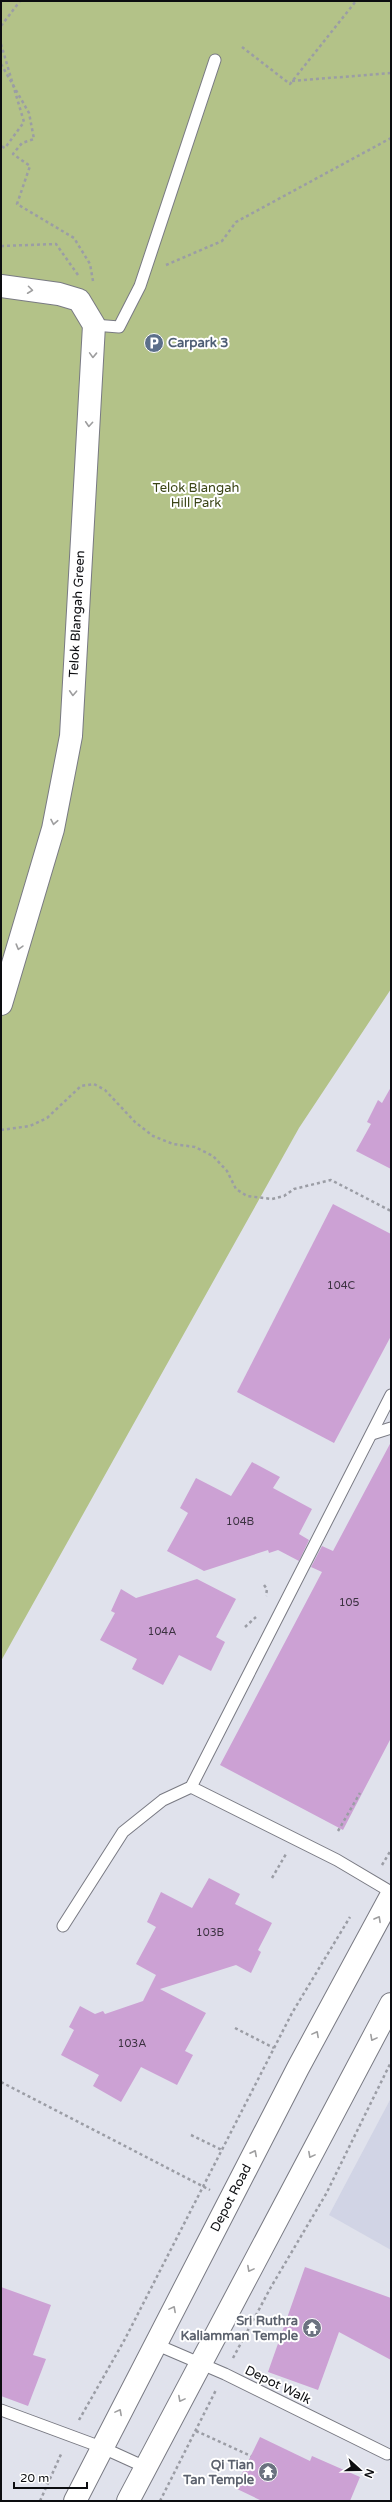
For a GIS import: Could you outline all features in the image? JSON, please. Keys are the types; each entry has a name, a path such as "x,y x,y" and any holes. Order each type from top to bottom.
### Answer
{"street":[{"path":"1,286 59,294 79,300 94,325"},
{"name":"Telok Blangah Green","path":"1,1004 53,829 71,736 94,325"},
{"name":"Depot Road","path":"75,2501 101,2447 298,2068 391,1896"},
{"path":"128,2501 391,2004"}],"lane":[{"path":"94,325 119,328 143,275 215,60"},
{"path":"63,1926 123,1832 163,1800 191,1787 280,1614 307,1555 372,1434 391,1395"},
{"path":"372,1434 391,1428"},
{"path":"191,1787 337,1860 391,1892"},
{"name":"Depot Walk","path":"155,2344 200,2365 225,2374 387,2454"},
{"path":"1,2410 101,2447 146,2467"}],"path":[{"path":"1,26 20,1"},
{"path":"292,81 356,1"},
{"path":"1,44 24,122 5,148 1,146"},
{"path":"242,47 290,84 292,81 391,72"},
{"path":"1,64 30,113 34,139 22,143 13,154 30,166 17,204 74,238 90,264 94,285"},
{"path":"143,275 222,242 236,222 391,138"},
{"path":"1,246 56,244 78,273 80,280"},
{"path":"1,1130 30,1126 47,1118 81,1086 94,1084 105,1090 135,1122 153,1136 173,1144 195,1147 213,1156 227,1171 236,1189 247,1196 272,1199 284,1196 294,1189 331,1180 391,1212"},
{"path":"264,1585 268,1589 265,1600"},
{"path":"338,1831 360,1793"},
{"path":"272,1878 286,1853"},
{"path":"40,2501 70,2435 125,2339 292,2013 352,1916"},
{"path":"235,2028 274,2048"},
{"path":"160,2501 271,2287 326,2194 391,2062"},
{"path":"1,2082 230,2200"},
{"path":"191,2135 222,2150"},
{"path":"196,2431 251,2456"}],"shaded area":[{"path":"391,2098 391,2250 329,2215"}],"green space":[{"name":"Telok Blangah Hill Park","path":"1,1 391,1 391,989 299,1128 1,1661"}],"building":[{"path":"391,1087 391,1169 356,1151 371,1124 367,1122 378,1100 382,1103"},
{"path":"333,1204 391,1234 391,1336 334,1443 237,1392"},
{"path":"391,1442 391,1738 343,1830 220,1765 322,1572 311,1567 322,1546 333,1551"},
{"path":"252,1462 280,1477 273,1488 312,1509 299,1534 309,1540 299,1561 278,1550 269,1553 268,1550 204,1571 167,1551 188,1513 180,1508 196,1478 231,1496"},
{"path":"197,1579 236,1599 216,1637 225,1642 211,1671 179,1655 163,1685 132,1669 137,1659 100,1640 115,1613 111,1611 121,1589 136,1598"},
{"path":"209,1878 240,1894 235,1904 272,1923 258,1950 261,1952 251,1973 236,1965 160,1989 206,2013 185,2051 193,2055 177,2085 141,2067 121,2102 93,2086 99,2075 61,2055 74,2030 69,2027 80,2006 95,2014 103,2011 105,2014 143,2001 156,1975 136,1964 156,1927 147,1922 161,1892 192,1908"},
{"name":"Sri Ruthra Kaliamman Temple","path":"305,2267 391,2298 391,2360 339,2332 318,2390 268,2372"},
{"path":"1,2287 51,2305 33,2355 46,2359 28,2406 1,2396"},
{"path":"260,2437 310,2461 312,2456 360,2477 350,2501 262,2501 235,2488"}],"place":[{"name":"Carpark 3","path":"154,343"},
{"name":"Sri Ruthra Kaliamman Temple","path":"312,2328"},
{"name":"Qi Tian Tan Temple","path":"268,2472"}]}
